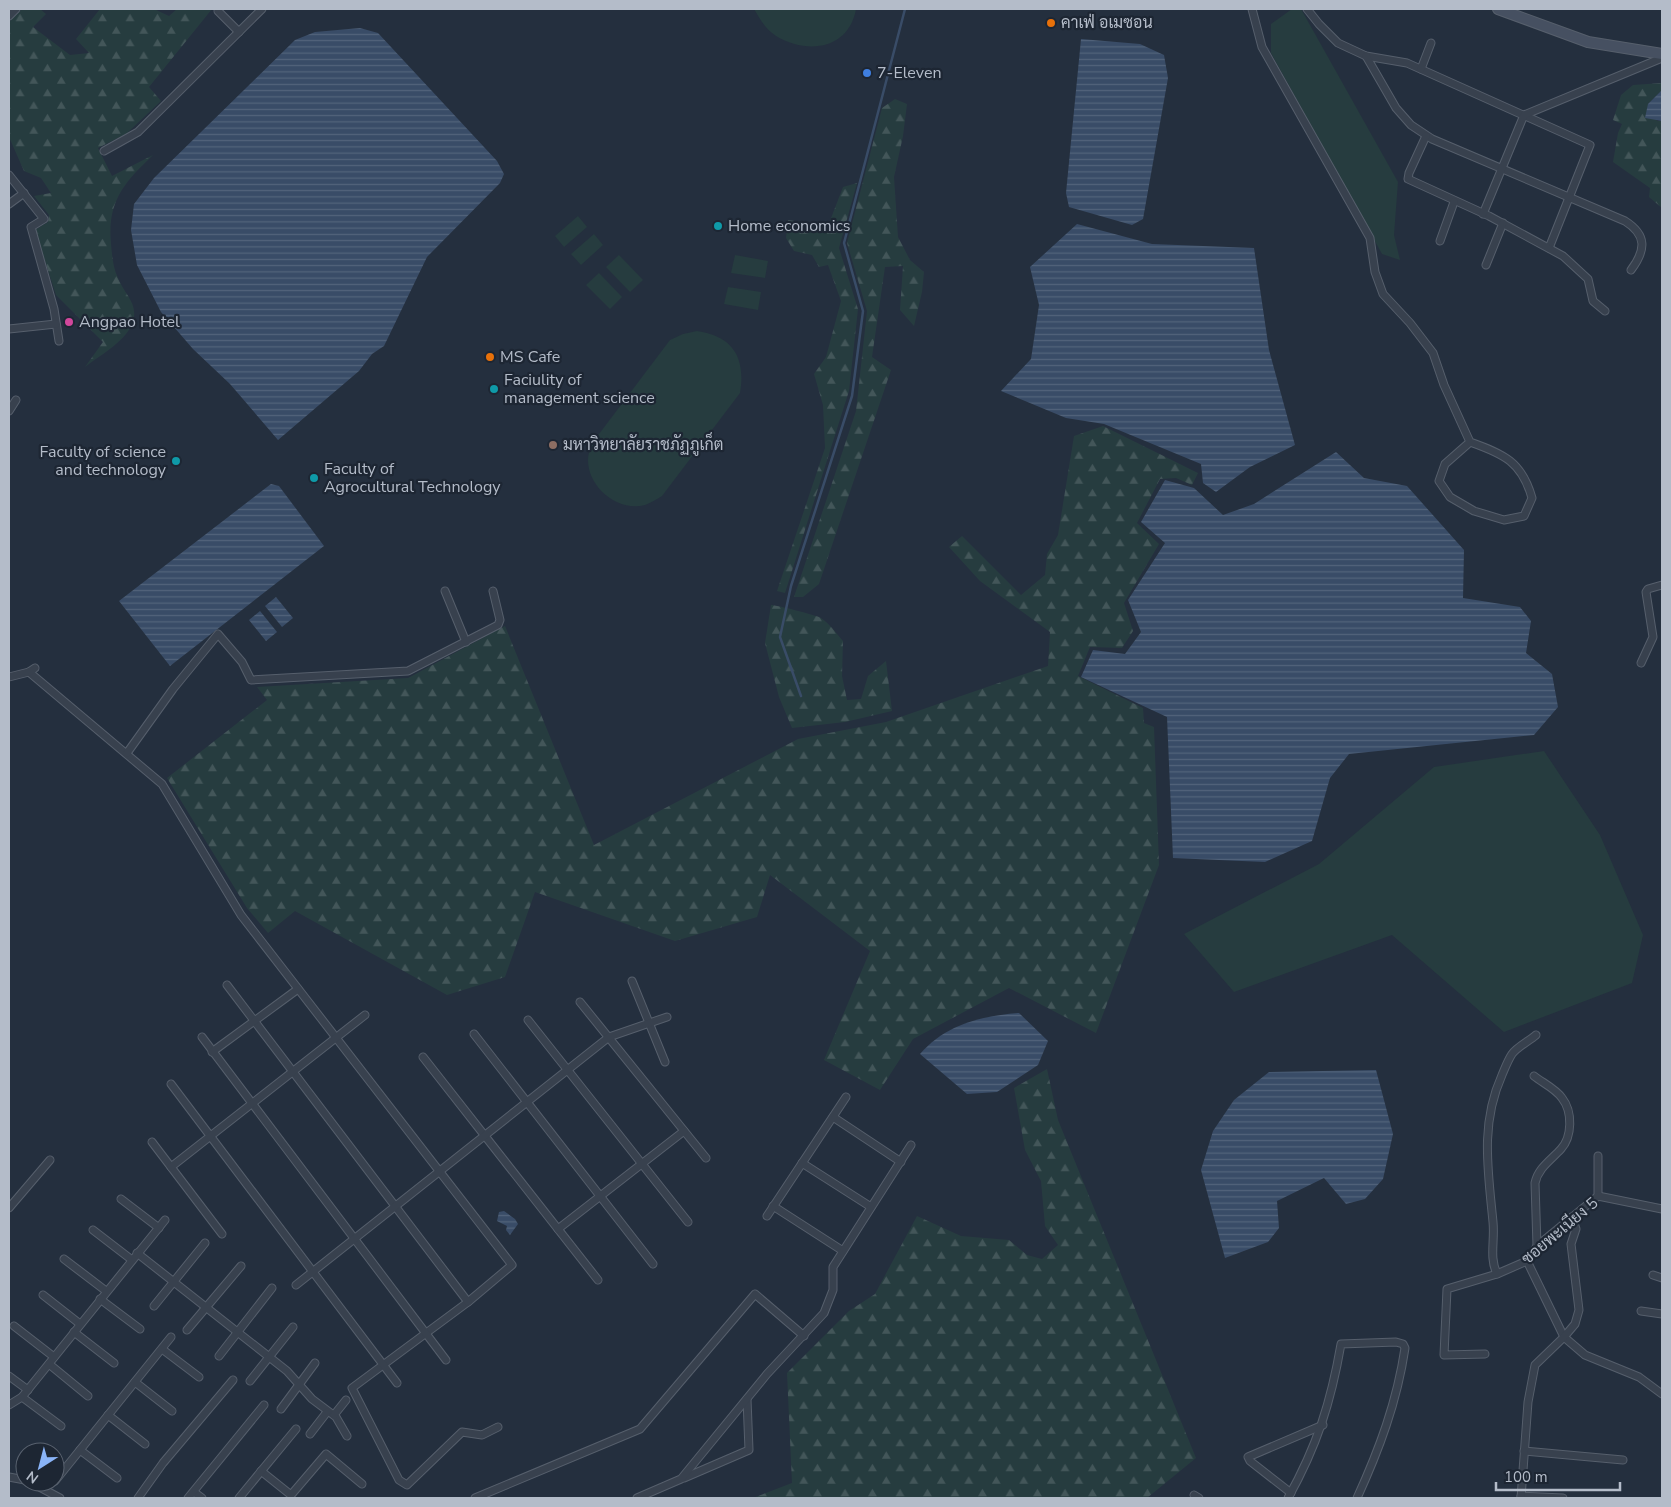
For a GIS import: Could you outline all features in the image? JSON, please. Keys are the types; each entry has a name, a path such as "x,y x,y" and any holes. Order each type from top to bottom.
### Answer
{"street":[{"path":"9,16 16,9"},
{"path":"104,151 138,132 262,9"},
{"path":"1252,9 1262,47 1370,238 1375,272 1383,294 1433,353 1444,385 1470,442 1494,451 1518,466 1527,481 1532,498 1524,516 1504,520 1474,511 1450,498 1439,481 1444,464 1470,442"},
{"path":"1307,9 1338,43 1366,56 1407,63 1590,145 1548,248"},
{"path":"1498,9 1588,42 1662,54"},
{"path":"218,11 239,32"},
{"path":"1421,69 1431,44"},
{"path":"1366,56 1396,108 1411,126 1426,136 1625,221 1637,228 1642,239 1642,247 1631,270"},
{"path":"1483,214 1524,115 1662,58"},
{"path":"1426,136 1408,173 1408,180 1503,223 1548,248 1580,269 1591,284 1593,301 1605,310"},
{"path":"9,175 44,219 31,227 59,342"},
{"path":"9,204 24,193"},
{"path":"1440,240 1454,202"},
{"path":"1486,265 1503,223"},
{"path":"9,328 56,324"},
{"path":"9,411 16,400"},
{"path":"1641,663 1653,637 1646,592 1648,589 1662,585"},
{"path":"445,591 466,642"},
{"path":"127,753 173,689 218,634 242,662 251,680 408,671 466,642 500,622 493,591"},
{"path":"9,677 32,670 162,784 242,915 512,1265 468,1302 352,1388 399,1480 408,1485 462,1432 482,1435 498,1427"},
{"path":"632,981 665,1062"},
{"path":"227,985 468,1302"},
{"path":"212,1052 298,989"},
{"path":"580,1002 706,1158"},
{"path":"171,1167 365,1015"},
{"path":"296,1285 609,1037 667,1016"},
{"path":"528,1020 688,1222"},
{"path":"474,1034 653,1264"},
{"path":"1497,1274 1492,1263 1494,1231 1489,1173 1488,1122 1490,1105 1512,1054 1536,1035"},
{"path":"202,1038 446,1360"},
{"path":"423,1057 598,1280"},
{"path":"1534,1076 1563,1098 1570,1132 1562,1147 1537,1174 1535,1183 1537,1246"},
{"path":"171,1084 397,1383"},
{"path":"767,1216 846,1097"},
{"path":"833,1117 901,1162"},
{"path":"558,1229 684,1131"},
{"path":"152,1142 222,1234"},
{"path":"681,1479 747,1399 824,1313 833,1290 833,1267 911,1145"},
{"path":"1598,1156 1598,1196"},
{"path":"9,1208 50,1160"},
{"path":"802,1163 871,1207"},
{"name":"ซอยพะเนียง 5","path":"1485,1354 1444,1355 1447,1289 1497,1274 1527,1261 1537,1246 1598,1196 1662,1209"},
{"path":"121,1199 159,1228"},
{"path":"774,1206 843,1251"},
{"path":"1563,1498 1521,1497 1528,1402 1535,1365 1564,1338 1575,1324 1579,1310 1571,1244 1576,1229 1572,1218"},
{"path":"9,1405 25,1394 165,1220"},
{"path":"93,1230 132,1260"},
{"path":"154,1306 205,1243"},
{"path":"137,1253 208,1306 287,1371 330,1414 341,1422 347,1436"},
{"path":"64,1259 106,1291"},
{"path":"1527,1261 1564,1338 1585,1355 1639,1377 1662,1394"},
{"path":"188,1330 241,1266"},
{"path":"1653,1275 1662,1278"},
{"path":"219,1356 272,1288"},
{"path":"475,1498 640,1429 755,1294 804,1336"},
{"path":"43,1295 80,1324"},
{"path":"100,1299 140,1329"},
{"path":"1641,1312 1662,1314"},
{"path":"14,1326 54,1357"},
{"path":"250,1381 293,1328"},
{"path":"74,1332 114,1363"},
{"path":"65,1469 171,1337"},
{"path":"1323,1425 1248,1457 1250,1461 1289,1495 1323,1425 1333,1390 1342,1344 1403,1344 1405,1348 1400,1379 1380,1447 1357,1498"},
{"path":"162,1349 199,1377"},
{"path":"281,1408 315,1363"},
{"path":"49,1364 88,1396"},
{"path":"9,1376 25,1394 61,1426"},
{"path":"138,1498 162,1463 233,1380"},
{"path":"135,1382 172,1411"},
{"path":"637,1498 750,1450 747,1399"},
{"path":"310,1434 346,1400"},
{"path":"188,1498 264,1405"},
{"path":"108,1415 145,1444"},
{"path":"239,1498 296,1429"},
{"path":"80,1450 117,1478"},
{"path":"1524,1451 1623,1460"},
{"path":"261,1471 291,1495 326,1454 362,1484"},
{"path":"194,1492 202,1498"}],"green space":[{"path":"22,9 40,9 46,14 33,27 70,55 89,53 76,39 100,9 154,9 169,16 177,9 212,9 149,87 161,101 126,134 98,148 112,176 153,155 126,184 120,194 115,204 110,229 116,274 133,306 134,319 122,338 85,367 103,342 56,295 35,230 48,222 49,215 34,196 51,193 41,178 24,171 9,137 9,22"},
{"path":"754,9 856,9 852,22 845,33 825,45 814,46 788,42 776,36 766,27"},
{"path":"1292,9 1301,9 1398,182 1394,235 1400,260 1382,254 1271,53 1271,24"},
{"path":"1662,83 1662,90 1648,104 1657,121 1662,121 1662,208 1649,197 1650,188 1613,162 1618,133 1622,124 1613,120 1621,95 1633,85"},
{"path":"895,99 907,104 903,136 894,177 898,237 910,260 924,272 922,292 914,326 900,310 903,266 885,267 872,357 891,370 819,584 803,597 794,597 856,411 867,311 847,243 882,108"},
{"path":"857,183 839,248 858,309 849,391 785,593 777,591 825,448 823,405 814,374 826,357 841,301 828,265 819,267 812,255 794,251 786,238 788,220 828,226 843,187"},
{"path":"578,216 587,227 564,247 555,236"},
{"path":"594,234 603,245 581,265 571,254"},
{"path":"619,255 643,280 630,292 606,267"},
{"path":"735,255 768,261 765,278 731,273"},
{"path":"599,273 622,297 610,309 586,285"},
{"path":"728,287 761,292 758,310 724,304"},
{"path":"697,331 720,338 734,351 739,359 741,369 740,393 662,496 645,505 624,505 615,501 599,488 589,470 588,458 593,442 670,340 683,334"},
{"path":"1103,426 1198,473 1192,485 1176,478 1160,479 1137,523 1159,544 1124,603 1133,631 1122,648 1090,647 1078,676 1143,708 1144,723 1154,727 1159,865 1096,1033 1009,988 913,1039 880,1090 824,1060 870,951 770,875 757,917 675,941 535,892 505,977 447,995 295,911 268,933 247,908 167,778 267,700 257,687 408,678 505,626 594,845 798,739 886,722 1048,666 1050,632 980,581 949,547 962,536 1021,595 1045,575 1047,554 1058,535 1074,436"},
{"path":"771,605 821,618 843,641 842,676 847,700 861,699 868,676 886,661 892,711 845,722 792,728 779,697 765,643"},
{"path":"1544,751 1600,835 1643,935 1632,983 1504,1032 1392,935 1234,992 1184,934 1319,864 1434,767"},
{"path":"1047,1069 1058,1120 1196,1458 1147,1498 753,1498 792,1483 787,1373 849,1311 875,1294 917,1216 961,1236 1009,1240 1027,1255 1042,1259 1058,1245 1045,1226 1041,1181 1025,1150 1014,1088"}],"water":[{"path":"360,28 378,33 497,161 504,174 500,183 427,257 384,346 372,354 359,371 278,440 230,384 193,349 161,312 137,265 131,230 134,204 154,178 295,40 315,32"},
{"path":"1081,39 1140,44 1164,55 1168,78 1143,219 1132,225 1069,207 1066,193"},
{"path":"1662,90 1662,121 1645,118 1648,104"},
{"path":"1077,224 1152,244 1254,248 1269,350 1295,445 1250,467 1216,492 1203,483 1201,464 1104,424 1066,418 1001,391 1031,359 1039,305 1030,267"},
{"path":"1336,452 1364,478 1407,486 1464,550 1463,598 1520,607 1531,621 1526,653 1552,674 1558,707 1534,735 1349,754 1330,778 1312,841 1265,862 1173,858 1167,717 1081,677 1093,650 1125,654 1141,632 1128,600 1165,543 1141,522 1165,480 1194,488 1223,515 1254,504"},
{"path":"271,484 279,486 324,546 170,666 119,601"},
{"path":"276,597 293,618 282,627 265,606"},
{"path":"260,611 277,632 266,641 249,620"},
{"path":"1019,1013 1048,1041 1038,1065 997,1092 967,1094 920,1054 941,1035 965,1023 992,1016"},
{"path":"1376,1070 1393,1134 1383,1179 1365,1199 1346,1204 1324,1178 1277,1201 1279,1228 1268,1242 1225,1258 1201,1170 1213,1131 1234,1100 1269,1072"},
{"path":"504,1211 515,1219 518,1224 510,1235 506,1230 507,1226 497,1221 499,1212"}],"waterway":[{"path":"801,696 780,637 791,586 852,396 863,311 844,243 905,9"}],"place":[{"name":"คาเฟ่ อเมซอน","path":"1051,23"},
{"name":"7-Eleven","path":"867,73"},
{"name":"Home economics","path":"718,226"},
{"name":"Angpao Hotel","path":"69,322"},
{"name":"MS Cafe","path":"490,357"},
{"name":"Faciulity of management science","path":"494,389"},
{"name":"มหาวิทยาลัยราชภัฏภูเก็ต","path":"553,445"},
{"name":"Faculty of science and technology","path":"176,461"},
{"name":"Faculty of Agrocultural Technology","path":"314,478"}]}
